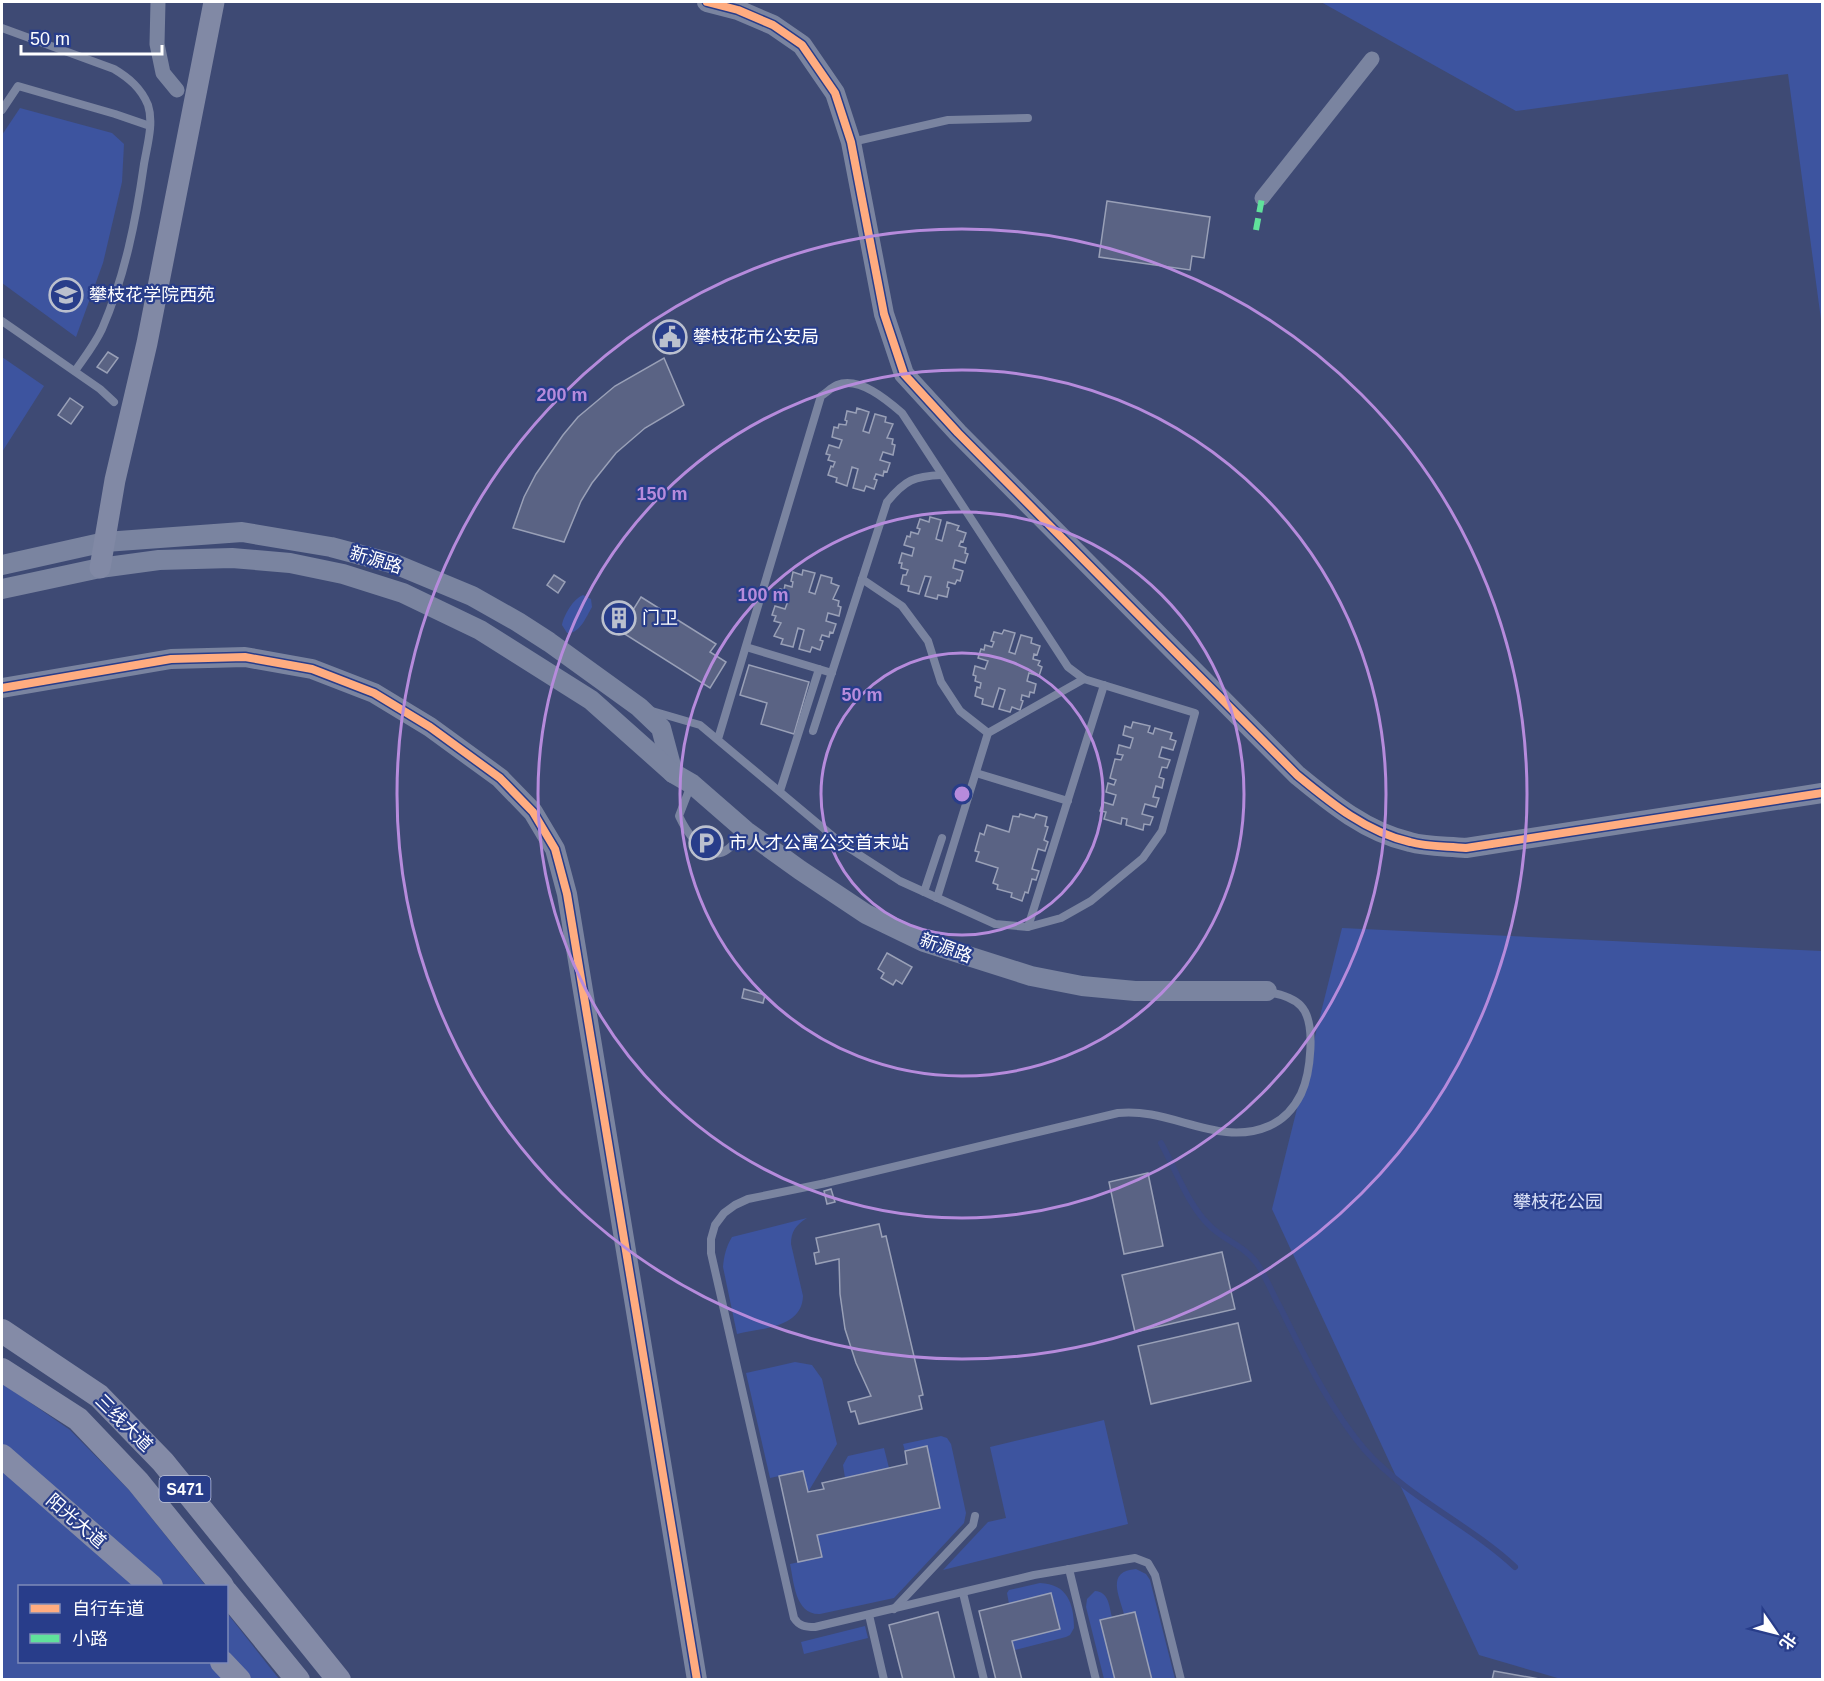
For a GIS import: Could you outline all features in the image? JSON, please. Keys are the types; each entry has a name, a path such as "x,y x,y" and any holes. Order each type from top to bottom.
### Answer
{"main road":[{"path":"100,568 115,480 147,343 214,2"},
{"name":"三线大道","path":"2,1331 99,1396 163,1462 339,1680"},
{"name":"三线大道","path":"2,1370 78,1419 138,1482 220,1585"},
{"name":"阳光大道","path":"2,1456 149,1585"},
{"path":"228,1594 298,1680"},
{"path":"223,1663 239,1680"}],"street":[{"path":"158,2 157,44 163,73 177,90"},
{"path":"707,2 738,10 773,25 802,45 835,93 851,142 884,314 904,374 958,433 1285,763 1339,809 1374,830 1410,843 1466,848 1822,793"},
{"path":"1262,198 1372,59"},
{"name":"新源路","path":"2,565 105,542 242,532 331,547 395,564 472,596 518,622 639,707 661,728 673,772"},
{"name":"新源路","path":"2,589 100,568 159,560 232,558 290,563 343,574 403,593 480,630 591,700 673,772 692,784 746,831 866,914 924,942 1031,976 1082,986 1135,991 1267,991"},
{"path":"2,688 171,659 245,657 312,669 374,693 430,727 500,778 533,812 555,849 567,894 697,1680"}],"lane":[{"path":"2,28 114,69 128,77 139,89 148,106 150,126 138,207 116,291 101,331 75,371"},
{"path":"2,110 18,86 150,126"},
{"path":"851,142 948,120 1028,118"},
{"path":"2,321 100,389 114,402"},
{"path":"639,707 700,724 841,843 900,881 995,924 1028,927 1061,918 1091,902 1143,858 1162,831 1195,713 1084,679 1068,667 902,413 882,396 860,385 838,384 821,396 718,739"},
{"path":"813,731 887,502 902,485 921,476 942,475"},
{"path":"862,579 902,606 928,641 941,682 960,711 988,733"},
{"path":"746,647 832,673"},
{"path":"780,791 819,669"},
{"path":"937,898 988,733 1084,679"},
{"path":"1028,927 1104,685"},
{"path":"976,773 1068,801"},
{"path":"692,784 679,816 684,828 692,838 706,850 721,853 746,831"},
{"path":"924,892 942,838"},
{"path":"1181,1680 1155,1575 1148,1563 1135,1558 1034,1575 815,1627 803,1626 794,1618 711,1253 711,1239 715,1225 724,1213 748,1199 826,1183 1118,1113 1148,1113 1216,1131 1235,1133 1269,1126 1282,1119 1300,1095 1305,1082 1310,1035 1307,1015 1301,1006 1280,994 1267,991"},
{"path":"894,1609 973,1525 975,1516"},
{"path":"1069,1569 1096,1680"},
{"path":"963,1593 984,1680"},
{"path":"868,1615 884,1680"}],"green space":[{"path":"1321,2 1822,2 1822,327 1788,74 1516,111"},
{"path":"20,108 112,133 124,144 122,182 103,263 76,337 2,283 2,135"},
{"path":"2,357 44,386 2,452"},
{"path":"583,595 591,599 592,607 579,628 572,633 567,633 562,625 565,617 572,604"},
{"name":"攀枝花公园","path":"1342,928 1822,951 1822,1679 1561,1679 1479,1655 1272,1209"},
{"path":"807,1218 795,1229 791,1239 803,1296 801,1307 796,1315 779,1325 737,1334 723,1267 728,1244 732,1237"},
{"path":"795,1362 812,1365 822,1379 837,1444 808,1492 803,1471 770,1478 746,1373"},
{"path":"2,1383 70,1430 130,1491 205,1585 18,1585 18,1663 228,1663 228,1614 279,1679 2,1679"},
{"path":"1104,1420 1128,1524 943,1570 988,1522 1006,1518 990,1447"},
{"path":"941,1436 947,1438 951,1444 966,1513 964,1523 894,1598 820,1614 805,1609 797,1596 790,1564 822,1557 817,1535 940,1508 927,1447 905,1451 903,1444"},
{"path":"884,1448 889,1468 845,1478 843,1465 848,1456"},
{"path":"1136,1569 1146,1574 1150,1580 1175,1679 1152,1679 1135,1612 1124,1614 1118,1592 1118,1579 1121,1574"},
{"path":"1040,1583 1057,1587 1067,1596 1074,1628 1066,1637 1015,1650 1012,1641 1060,1628 1051,1593 1009,1604 1007,1593 1009,1590"},
{"path":"1095,1591 1106,1597 1112,1617 1100,1621 1115,1679 1104,1679 1086,1607 1087,1599"},
{"path":"865,1626 868,1638 804,1654 801,1642"}],"building":[{"path":"1107,201 1210,217 1204,258 1192,256 1190,270 1099,257"},
{"path":"108,352 118,358 107,373 97,367"},
{"path":"664,358 684,405 645,428 616,453 581,501 564,542 513,528 524,497 536,474 578,417 615,386"},
{"path":"70,398 83,407 71,424 58,415"},
{"path":"857,408 869,412 863,431 869,433 875,414 886,417 885,422 893,424 887,438 893,439 892,444 895,445 893,455 883,452 880,460 890,463 887,472 884,471 883,476 876,474 874,489 866,486 864,491 853,488 858,469 852,467 847,486 836,482 837,478 828,475 835,462 828,460 830,455 826,454 829,445 839,448 842,440 832,437 834,427 838,428 839,424 846,425 847,411 856,413"},
{"path":"930,517 941,520 936,539 942,541 947,522 959,526 957,530 966,533 959,546 966,548 965,553 968,554 965,563 955,560 953,568 963,571 960,581 957,580 955,584 948,582 947,597 938,595 937,599 925,596 931,577 925,576 919,594 908,591 909,586 901,584 903,575 906,575 908,570 901,568 902,563 899,563 902,553 912,556 914,548 904,545 907,536 910,537 911,532 918,534 920,519 929,522"},
{"path":"803,570 815,573 809,592 815,594 821,575 832,578 831,583 839,586 833,599 839,601 838,606 841,607 839,616 828,613 826,621 836,624 833,633 830,632 829,637 822,635 820,650 812,647 810,652 799,649 804,630 798,628 793,647 781,644 783,639 774,636 781,623 774,621 776,616 772,615 775,606 785,609 788,601 777,598 780,589 784,590 785,585 792,587 793,572 802,575"},
{"path":"554,575 565,582 558,593 547,585"},
{"path":"641,597 716,644 710,652 726,662 710,688 620,631"},
{"name":"门卫","path":"617,606 630,614 620,631 606,623"},
{"path":"1004,630 1015,633 1009,652 1015,654 1021,635 1032,638 1031,643 1040,646 1033,659 1040,661 1038,665 1042,667 1039,676 1029,673 1027,681 1036,684 1034,693 1030,692 1029,697 1022,695 1020,710 1012,707 1010,712 999,709 1005,690 999,688 993,707 982,704 983,699 975,696 977,687 980,688 981,683 975,681 976,676 973,675 975,666 985,669 988,661 978,658 981,649 984,650 985,645 992,647 994,632 1002,634"},
{"path":"749,665 809,682 794,734 761,724 767,703 740,695"},
{"path":"1133,722 1150,726 1148,732 1153,734 1155,728 1172,733 1170,739 1176,741 1173,750 1162,747 1159,757 1170,760 1167,768 1162,767 1159,777 1164,779 1162,788 1156,786 1153,797 1159,798 1156,807 1145,804 1142,814 1153,817 1150,825 1144,824 1143,830 1126,825 1127,819 1122,818 1121,824 1104,819 1106,812 1100,811 1103,802 1113,805 1116,795 1106,792 1108,783 1114,785 1116,780 1110,778 1115,759 1121,760 1123,755 1117,754 1119,745 1130,748 1133,738 1123,735 1125,726 1131,728"},
{"path":"1020,814 1034,818 1036,814 1047,817 1045,826 1048,827 1044,840 1048,842 1045,851 1038,849 1032,869 1039,871 1036,880 1032,879 1028,893 1025,892 1022,901 1011,897 1012,893 997,889 998,885 993,883 998,868 976,861 979,852 975,851 980,833 984,835 987,825 1009,832 1013,816 1019,817"},
{"path":"887,953 912,967 902,984 896,980 893,985 881,978 884,973 878,969"},
{"path":"744,989 765,995 763,1003 742,998"},
{"path":"1148,1173 1163,1246 1124,1254 1109,1182"},
{"path":"831,1189 835,1202 827,1204 824,1191"},
{"path":"879,1224 882,1237 886,1236 923,1395 919,1396 922,1409 859,1424 855,1411 851,1412 848,1402 871,1396 856,1363 845,1329 840,1294 839,1259 816,1264 814,1253 819,1252 816,1238"},
{"path":"1222,1252 1235,1309 1135,1332 1122,1275"},
{"path":"1238,1323 1251,1381 1151,1404 1138,1346"},
{"path":"927,1446 940,1508 817,1535 822,1557 798,1562 779,1476 803,1471 808,1492 824,1489 822,1483 907,1464 905,1451"},
{"path":"1051,1593 1060,1629 1012,1641 1022,1680 996,1680 979,1611"},
{"path":"938,1612 955,1680 903,1680 889,1625"},
{"path":"1135,1612 1152,1680 1115,1680 1100,1620"},
{"path":"1494,1671 1545,1680 1492,1680"}],"waterway":[{"path":"1161,1143 1188,1197 1201,1217 1215,1230 1248,1253 1258,1265 1319,1382 1340,1417 1365,1450 1419,1497 1478,1537 1515,1567"}],"marked path":[{"path":"1256,230 1262,198"}],"cycle path":[{"path":"707,2 738,10 773,25 802,45 835,93 851,142 884,314 904,374 958,433 1297,775 1336,806 1364,824 1394,837 1423,845 1466,848 1822,793"},
{"path":"2,688 171,659 245,657 312,669 374,693 430,727 500,778 533,812 555,849 567,894 697,1680"}],"place":[{"name":"攀枝花学院西苑","path":"66,295"},
{"name":"攀枝花市公安局","path":"670,337"},
{"name":"门卫","path":"619,618"},
{"name":"市人才公寓公交首末站","path":"706,843"}]}
